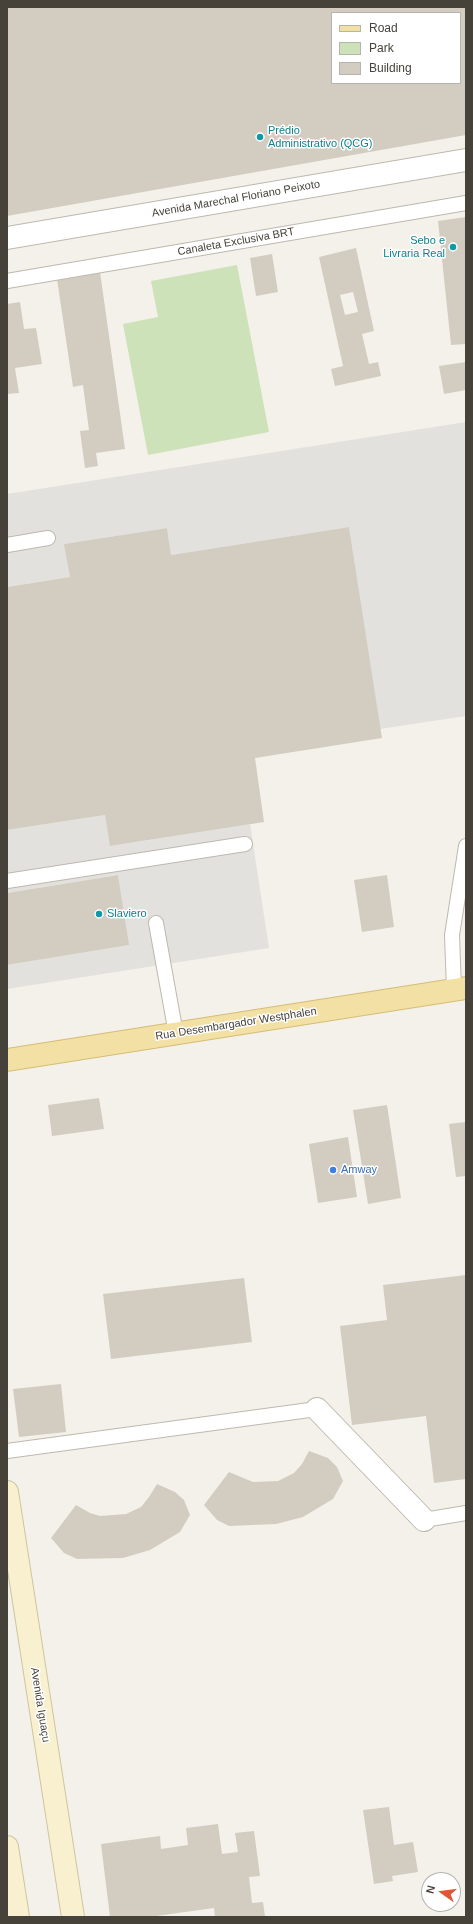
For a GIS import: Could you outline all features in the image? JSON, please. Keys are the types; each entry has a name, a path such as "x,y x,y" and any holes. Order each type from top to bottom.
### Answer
{"main road":[{"name":"Rua Desembargador Westphalen","path":"7,1060 460,989"},
{"name":"Avenida Iguaçu","path":"7,1492 10,1539 73,1917"},
{"path":"7,1848 18,1917"}],"street":[{"name":"Avenida Marechal Floriano Peixoto","path":"7,238 466,160"},
{"path":"318,1409 424,1520"}],"lane":[{"name":"Canaleta Exclusiva BRT","path":"7,281 466,203"},
{"path":"7,545 48,538"},
{"path":"7,881 134,863 245,844"},
{"path":"460,989 452,935 466,846"},
{"path":"156,923 176,1034"},
{"path":"7,1451 318,1409"},
{"path":"424,1520 466,1513"}],"green space":[{"path":"237,265 269,432 148,455 123,324 158,317 151,281"}],"shaded area":[{"path":"466,422 466,716 380,729 349,527 171,555 167,528 65,544 70,577 7,587 7,494"},
{"name":"Slaviero","path":"105,815 111,846 250,824 269,948 7,989 7,965 128,945 118,875 7,893 7,830"}],"building":[{"path":"7,7 466,7 466,135 7,216"},
{"path":"466,217 466,344 451,345 438,221"},
{"path":"356,248 374,331 362,334 369,364 378,362 381,376 335,386 331,369 343,366 319,257","holes":["353,292 358,312 345,315 340,295"]},
{"path":"272,254 278,292 256,296 250,258"},
{"path":"100,272 125,449 96,453 98,466 85,468 80,431 89,430 83,385 73,387 57,279"},
{"path":"20,302 24,329 36,328 42,364 15,368 19,393 7,394 7,304"},
{"path":"466,362 466,390 444,394 439,366"},
{"path":"349,527 382,738 255,758 264,822 110,846 105,815 7,830 7,587 70,577 64,544 167,528 171,555"},
{"path":"118,875 129,945 7,965 7,893"},
{"path":"387,875 394,927 362,932 354,880"},
{"path":"99,1098 104,1129 52,1136 48,1105"},
{"path":"387,1105 401,1198 368,1204 353,1110"},
{"path":"466,1122 466,1176 456,1177 449,1124"},
{"name":"Amway","path":"348,1137 357,1197 318,1203 309,1144"},
{"path":"466,1275 466,1479 434,1483 426,1416 352,1425 340,1326 387,1320 383,1285"},
{"path":"244,1278 252,1342 111,1359 103,1294"},
{"path":"61,1384 66,1432 19,1437 13,1389"},
{"path":"309,1451 328,1458 337,1467 343,1481 333,1499 303,1517 276,1524 229,1526 217,1520 204,1505 229,1472 253,1482 278,1481 294,1473 302,1464"},
{"path":"157,1484 175,1492 184,1500 190,1515 180,1532 150,1550 123,1558 77,1559 64,1553 51,1538 76,1505 90,1513 100,1516 126,1514 141,1507"},
{"path":"389,1807 394,1845 413,1842 418,1872 392,1876 393,1881 374,1884 363,1810"},
{"path":"218,1824 222,1854 238,1852 235,1833 254,1831 260,1876 249,1877 252,1903 263,1902 265,1917 215,1917 214,1908 149,1917 110,1917 101,1844 160,1836 161,1849 188,1845 186,1828"}],"place":[{"name":"Prédio Administrativo (QCG)","path":"260,137"},
{"name":"Sebo e Livraria Real","path":"453,247"},
{"name":"Slaviero","path":"99,914"},
{"name":"Amway","path":"333,1170"}]}
